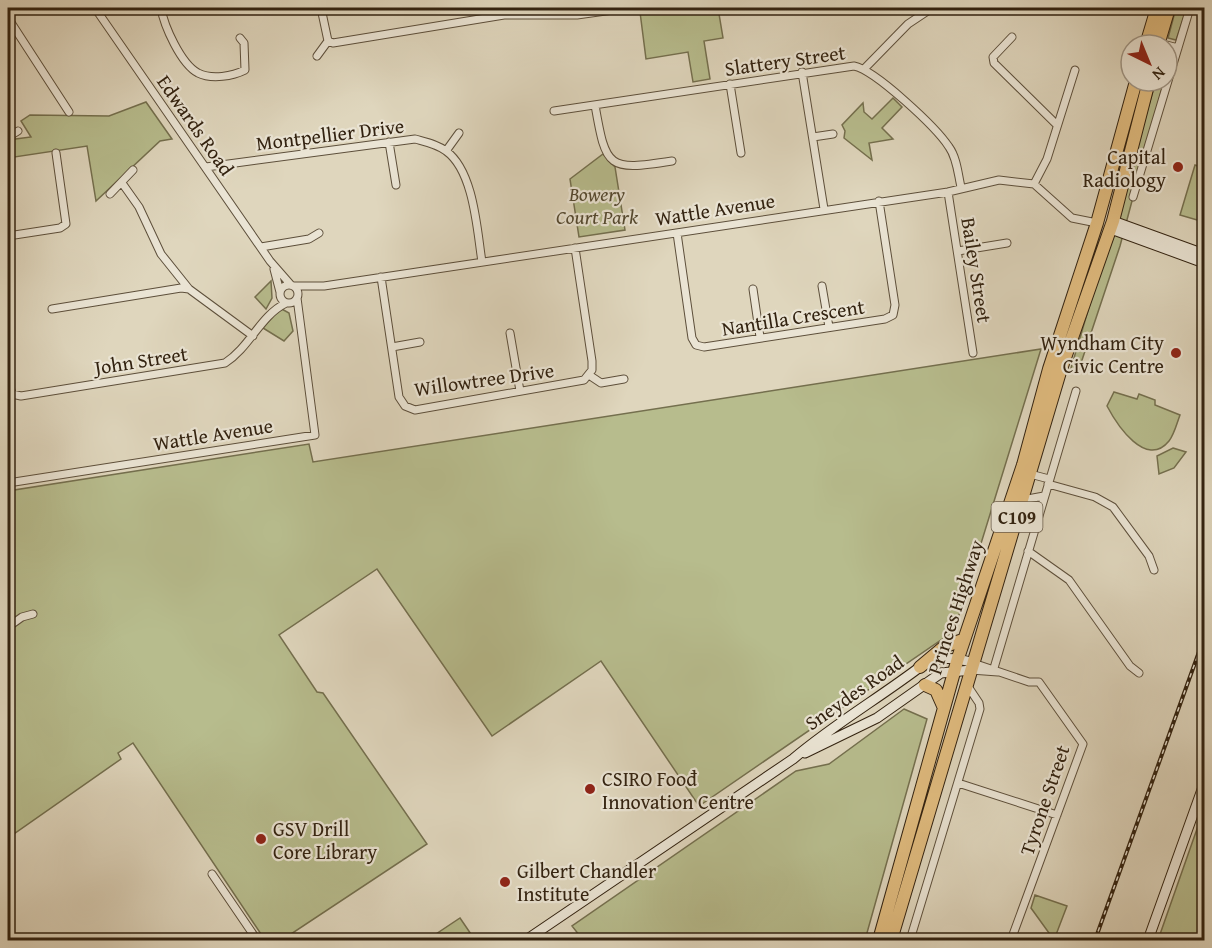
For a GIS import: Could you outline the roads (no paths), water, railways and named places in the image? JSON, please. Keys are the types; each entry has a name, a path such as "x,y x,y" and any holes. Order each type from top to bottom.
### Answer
{"highway":[{"path":"1153,33 1157,8"},
{"path":"1157,33 1169,8"},
{"name":"Princes Highway","path":"879,940 963,640 1054,370 1133,93"},
{"name":"Princes Highway","path":"891,940 1030,474 1054,370 1112,225 1146,93"},
{"path":"1097,223 1112,225"},
{"path":"1016,485 1030,474"},
{"path":"920,667 945,646 963,640"},
{"path":"925,685 936,690 944,708"}],"main road":[{"path":"1112,225 1204,254"},
{"path":"1112,225 1204,263"},
{"name":"Sneydes Road","path":"526,940 794,759 920,667 939,659 972,667"},
{"name":"Sneydes Road","path":"794,759 877,718 956,664"},
{"path":"1148,940 1204,784"}],"street":[{"name":"Edwards Road","path":"95,8 270,261 293,286 298,297"},
{"path":"161,8 170,37 187,64 198,73 214,77 245,70 244,43 240,38"},
{"path":"317,56 328,41 321,8"},
{"path":"328,41 333,43 504,15 577,15 627,8"},
{"path":"865,68 908,24 932,8"},
{"path":"1179,45 1190,8"},
{"path":"8,18 69,112"},
{"path":"1012,36 993,57 994,63 1056,124"},
{"name":"Slattery Street","path":"554,111 802,72 854,66 865,68 908,104 949,146 961,187"},
{"path":"1075,70 1056,124 1047,159 1034,184 1072,218 1097,223"},
{"path":"802,72 824,209"},
{"path":"730,84 741,153"},
{"path":"1133,197 1164,93"},
{"path":"595,105 601,138 605,150 613,160 623,166 672,161"},
{"path":"8,137 18,131"},
{"path":"459,133 446,151 464,174 472,199 482,262"},
{"path":"813,136 833,134"},
{"name":"Montpellier Drive","path":"206,167 415,140 446,151"},
{"path":"389,142 396,185"},
{"path":"8,236 60,228 66,224 56,153"},
{"path":"110,194 133,170"},
{"name":"Wattle Avenue","path":"293,286 324,286 677,233 948,192 961,187 999,180 1034,184"},
{"path":"122,183 139,207 161,254 189,289 253,336"},
{"name":"Bailey Street","path":"948,192 973,352"},
{"name":"Nantilla Crescent","path":"677,233 692,338 696,345 704,347 893,315 895,305 879,201"},
{"path":"261,247 309,239 320,233"},
{"path":"958,251 1007,243"},
{"path":"575,248 592,361 589,375 600,383 624,379"},
{"name":"Edwards Road","path":"270,261 280,293 287,303"},
{"name":"Willowtree Drive","path":"381,277 399,397 405,406 416,410 578,382 589,375"},
{"path":"280,293 286,285 293,286"},
{"name":"Wattle Avenue","path":"8,483 315,435 298,297 324,286"},
{"path":"822,286 829,327"},
{"path":"52,309 189,289"},
{"path":"753,289 760,338"},
{"name":"John Street","path":"8,380 12,394 21,396 225,363 239,354 270,314 280,293"},
{"name":"John Street","path":"270,314 298,297"},
{"name":"Wattle Avenue","path":"287,303 302,325"},
{"path":"510,333 520,392"},
{"path":"392,347 420,342"},
{"path":"997,670 998,651 1076,391"},
{"path":"1030,474 1095,497 1113,507 1149,556 1155,570"},
{"path":"1022,500 1044,496"},
{"path":"1028,551 1069,580 1130,666 1139,674"},
{"path":"8,627 22,617 33,614"},
{"name":"Tyrone Street","path":"972,667 997,670 1040,682 1083,744 1011,940"},
{"path":"910,940 958,783 979,703 967,685"},
{"path":"958,783 1057,815"},
{"path":"212,874 257,940"}],"railway":[{"path":"1095,940 1204,638"}],"place":[{"name":"Capital Radiology","path":"1178,167"},
{"name":"Wyndham City Civic Centre","path":"1176,353"},
{"name":"CSIRO Foođ Innovation Centre","path":"590,789"},
{"name":"GSV Drill Core Library","path":"261,839"},
{"name":"Gilbert Chandler Institute","path":"505,882"}],"park label":[{"name":"Bowery Court Park","path":"597,204"}]}
